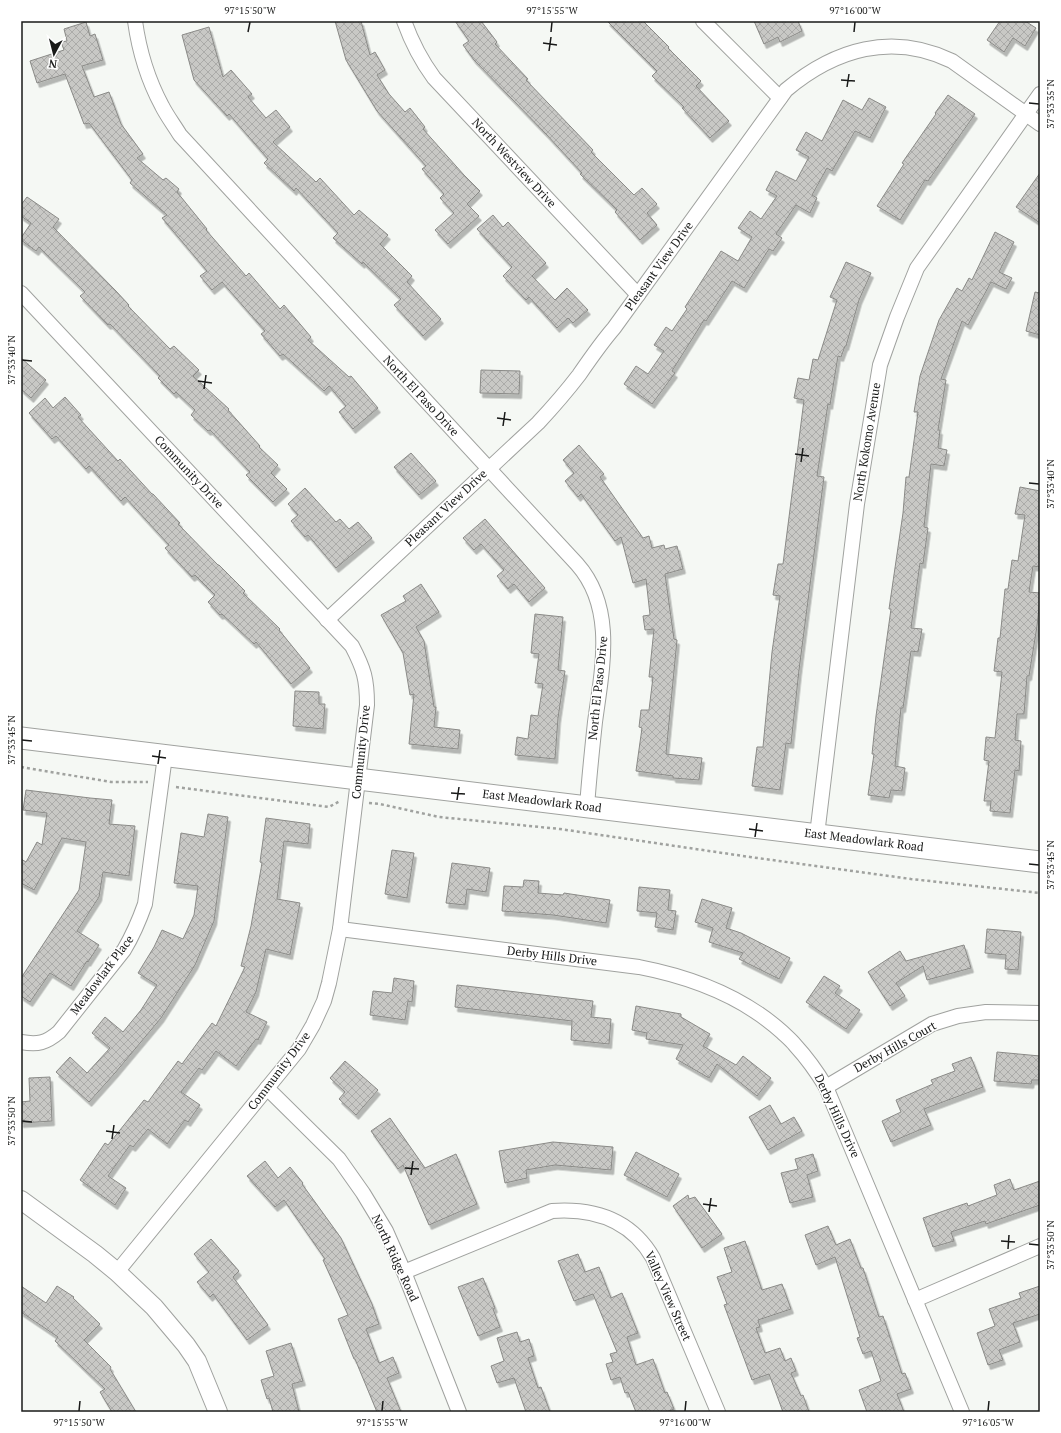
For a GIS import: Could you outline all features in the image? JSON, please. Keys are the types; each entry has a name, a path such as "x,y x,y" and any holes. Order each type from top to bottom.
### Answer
{"main road":[{"name":"East Meadowlark Road","path":"21,738 1040,862"}],"street":[{"name":"North El Paso Drive","path":"135,21 149,79 162,107 180,135 580,568 591,587 599,607 604,629 604,650 590,762 587,807"},
{"name":"North Westview Drive","path":"404,21 421,60 434,78 638,295"},
{"path":"703,21 780,98"},
{"name":"Pleasant View Drive","path":"328,620 552,407 578,377 786,90 804,75 831,61 854,52 870,48 893,46 914,48 927,51 952,61 1040,124"},
{"name":"North Kokomo Avenue","path":"817,835 857,504 880,365 897,317 917,268 1040,94"},
{"name":"Community Drive","path":"21,293 352,646 362,665 367,681 367,705 340,929 329,983 317,1017 299,1049 117,1272"},
{"name":"Meadowlark Place","path":"21,1042 31,1044 41,1043 51,1039 59,1032 124,950 138,925 145,904 164,756"},
{"name":"Derby Hills Drive","path":"340,929 663,971 718,990 752,1009 771,1022 794,1043 815,1069 826,1087 962,1412"},
{"name":"Derby Hills Court","path":"826,1087 932,1024 958,1016 986,1012 1040,1013"},
{"name":"North Ridge Road","path":"267,1088 339,1159 363,1193 386,1231 404,1272 459,1412"},
{"path":"21,1200 117,1272 154,1307 186,1345 197,1361 218,1412"},
{"name":"Valley View Street","path":"404,1272 552,1211 570,1210 586,1212 602,1216 621,1224 636,1234 653,1258 718,1412"},
{"path":"915,1300 1040,1246"}],"path":[{"path":"21,767 111,782 154,782"},
{"path":"172,786 329,807 341,801"},
{"path":"380,804 439,817 560,829 911,879 1040,893"}],"building":[{"path":"335,21 361,21 370,55 375,52 385,70 377,75 389,94 405,112 410,108 425,127 423,129 480,191 467,204 479,216 448,244 435,230 454,213 440,198 444,194 422,169 426,166 377,111 346,60"},
{"path":"455,21 481,21 497,42 495,44 528,79 526,80 593,150 591,152 634,195 642,188 657,204 647,213 657,225 640,240 615,212 617,210 580,174 582,173 546,134 474,60 463,45 469,41"},
{"path":"607,21 643,21 701,81 696,86 729,121 710,138 682,108 684,107 652,76 657,71"},
{"path":"754,21 798,21 802,31 780,42 778,37 764,44"},
{"path":"1000,21 1025,21 1036,28 1025,46 1013,38 1004,52 987,40"},
{"path":"86,22 90,36 95,34 103,60 82,66 94,97 109,92 121,124 143,154 137,158 163,180 166,178 179,189 177,192 207,229 206,230 246,276 249,273 280,309 284,305 311,337 308,340 349,377 351,376 378,408 353,429 339,412 346,406 329,386 324,391 283,354 280,356 261,334 265,331 222,282 212,290 200,276 207,271 162,218 167,215 130,183 132,180 89,123 84,124 65,74 37,83 30,61 64,50 61,42 67,41 64,29"},
{"path":"209,27 223,77 231,70 252,94 248,97 266,118 276,110 290,127 273,142 316,182 320,178 354,215 359,210 388,235 380,244 412,276 407,282 441,319 423,336 394,305 401,299 363,262 362,264 333,238 338,233 296,188 294,191 264,163 268,159 229,114 227,116 194,80 182,35"},
{"path":"948,95 975,114 928,181 925,180 900,220 877,206 904,164 902,163"},
{"path":"869,98 886,107 870,138 855,131 832,171 827,168 812,195 817,198 810,213 796,205 776,234 782,238 773,251 769,249 744,288 732,281 706,321 704,320 672,371 675,373 652,404 624,384 636,366 648,374 664,351 654,345 666,327 672,331 687,309 685,307 721,251 738,261 752,237 738,228 750,211 761,219 777,196 766,190 776,171 796,181 809,157 796,150 806,132 822,141 843,100 862,110"},
{"path":"1040,173 1040,223 1016,207"},
{"path":"27,197 59,219 53,227 170,349 174,346 199,370 193,376 229,409 228,410 260,446 259,447 278,465 271,473 287,489 273,502 246,475 250,472 210,430 208,431 191,415 195,410 176,392 174,394 158,378 160,376 110,324 108,325 80,296 85,292 39,247 36,251 21,240 31,223 21,216 21,205"},
{"path":"493,215 503,227 508,222 546,263 532,276 555,300 567,288 588,310 573,323 568,318 557,328 529,297 526,300 503,276 512,267 477,229"},
{"path":"995,232 1014,242 999,272 1012,278 1006,289 991,282 968,325 962,321 941,379 946,380 938,430 940,430 938,448 947,450 944,466 931,464 924,527 928,528 923,564 920,563 911,628 922,629 918,652 911,651 903,708 901,708 895,766 905,768 902,791 891,790 889,798 868,795 874,754 872,754 876,716 891,609 889,609 903,513 906,477 909,477 918,412 914,412 920,376 939,320 957,288 962,291 969,278 972,280"},
{"path":"846,262 871,273 859,300 846,346 841,357 838,356 830,405 828,404 817,476 824,477 791,744 786,743 780,790 752,786 757,747 763,747 772,652 780,596 773,595 778,564 783,564 804,400 794,398 798,378 809,380 813,359 818,360 837,300 830,297"},
{"path":"1035,292 1040,293 1040,335 1026,331"},
{"path":"21,358 46,380 31,398 21,389"},
{"path":"481,370 520,371 519,394 480,393"},
{"path":"65,397 81,415 78,417 118,461 120,459 180,523 178,524 245,591 243,593 280,629 279,630 310,668 291,684 256,642 254,644 222,614 220,615 208,602 215,595 195,575 192,577 165,548 169,545 125,497 121,501 89,466 86,469 56,436 52,439 29,413 45,398 53,408"},
{"path":"579,445 604,474 600,477 643,538 649,536 652,548 664,545 665,549 677,546 683,569 665,574 674,639 677,640 666,754 702,758 699,780 673,778 673,776 636,771 642,728 639,727 641,710 649,710 653,677 649,677 654,629 645,630 643,616 650,615 646,579 633,583 621,537 615,541 581,494 578,497 565,481 574,473 563,460"},
{"path":"411,453 436,481 419,495 394,467"},
{"path":"1020,487 1040,491 1040,567 1033,566 1029,592 1040,593 1040,599 1029,676 1027,676 1024,714 1017,714 1015,740 1021,741 1019,771 1015,770 1010,813 990,811 991,801 984,801 989,761 984,760 986,737 995,738 1002,672 994,671 998,638 1000,638 1005,589 1008,589 1012,560 1018,561 1025,515 1015,514"},
{"path":"305,488 336,522 340,519 349,529 358,522 372,538 336,568 308,535 305,537 291,521 298,515 288,504"},
{"path":"485,519 545,588 529,602 514,584 508,589 497,576 504,570 481,544 474,550 463,538"},
{"path":"421,584 439,612 416,627 424,641 434,707 436,707 434,727 460,730 458,749 409,744 414,694 410,695 403,653 381,615 406,601 403,596"},
{"path":"535,614 563,617 558,670 565,671 558,718 555,759 515,755 517,737 528,739 531,715 538,716 543,684 535,683 539,654 531,653"},
{"path":"295,691 319,692 319,704 325,704 323,729 293,726"},
{"path":"26,790 112,800 109,824 135,826 129,876 103,872 99,897 77,931 99,945 71,986 50,973 30,1002 21,996 21,978 79,890 86,842 62,838 34,890 21,883 21,859 26,862 37,842 42,845 47,813 23,810"},
{"path":"208,814 228,817 214,921 195,965 161,1018 89,1102 56,1072 70,1057 87,1073 110,1048 92,1033 105,1017 123,1032 141,1010 157,985 138,973 154,947 162,930 183,939 194,915 198,886 174,883 181,833 204,837"},
{"path":"266,818 310,824 308,844 284,841 277,899 300,903 290,955 266,949 256,992 246,1012 267,1022 258,1040 256,1039 236,1066 216,1051 202,1070 199,1068 181,1092 200,1105 188,1122 185,1120 167,1144 148,1129 133,1147 130,1145 108,1176 126,1188 115,1205 80,1180 105,1143 108,1145 144,1100 148,1102 178,1061 182,1064 212,1023 216,1026 245,967 241,966 251,926 262,863 260,862"},
{"path":"392,850 414,853 407,898 385,894"},
{"path":"452,863 490,868 486,892 467,889 465,905 446,903"},
{"path":"524,880 539,881 538,893 563,895 564,893 610,900 606,923 553,915 502,911 504,886 523,887"},
{"path":"639,887 670,890 668,910 676,911 673,930 655,927 657,913 637,911"},
{"path":"702,899 732,908 726,928 741,933 790,958 779,979 739,959 743,953 709,942 713,928 695,922"},
{"path":"987,929 1021,932 1018,970 1005,969 1006,955 985,953"},
{"path":"964,945 971,968 927,980 923,966 896,983 905,996 890,1006 868,972 900,951 906,961"},
{"path":"824,976 840,986 835,993 860,1010 846,1029 806,1002"},
{"path":"394,978 414,981 412,1002 408,1001 405,1020 370,1015 373,991 392,993"},
{"path":"457,985 593,1001 591,1017 611,1019 609,1044 571,1040 572,1021 455,1007"},
{"path":"636,1006 681,1014 681,1017 710,1034 703,1046 736,1065 743,1056 771,1078 757,1096 717,1064 709,1078 676,1059 683,1045 646,1039 647,1033 632,1030"},
{"path":"997,1052 1040,1056 1040,1080 1032,1080 1031,1084 994,1081"},
{"path":"971,1057 983,1087 924,1109 931,1125 891,1142 882,1121 901,1112 896,1100 933,1084 931,1080 955,1071 952,1064"},
{"path":"345,1061 378,1090 356,1115 339,1099 345,1092 330,1078"},
{"path":"50,1077 52,1121 21,1123 21,1102 30,1101 29,1078"},
{"path":"770,1105 781,1124 794,1117 802,1131 768,1150 749,1117"},
{"path":"390,1118 425,1168 456,1154 477,1204 429,1225 403,1165 398,1169 371,1131"},
{"path":"553,1142 613,1147 611,1170 555,1165 526,1170 527,1178 505,1183 499,1151"},
{"path":"636,1152 679,1174 667,1197 624,1175"},
{"path":"813,1154 818,1171 807,1175 813,1197 790,1203 781,1173 798,1169 795,1159"},
{"path":"265,1161 278,1178 290,1167 303,1183 302,1184 341,1238 372,1304 379,1324 366,1329 379,1363 393,1357 399,1373 387,1378 401,1412 377,1412 338,1319 348,1315 323,1260 325,1259 284,1200 275,1207 247,1176"},
{"path":"1010,1179 1014,1190 1040,1181 1040,1205 986,1224 985,1221 951,1232 954,1241 933,1247 923,1218 967,1203 968,1206 997,1195 994,1185"},
{"path":"688,1195 689,1199 695,1197 722,1234 702,1248 673,1206"},
{"path":"828,1226 836,1245 850,1239 861,1268 863,1268 879,1317 883,1316 902,1374 905,1373 911,1389 897,1394 904,1412 867,1412 859,1390 881,1381 871,1351 863,1354 857,1338 860,1337 835,1257 816,1265 805,1235"},
{"path":"211,1239 239,1271 233,1277 268,1325 247,1340 213,1294 210,1297 197,1282 209,1272 194,1254"},
{"path":"745,1241 762,1290 782,1284 791,1309 758,1320 760,1327 756,1328 765,1353 780,1348 785,1361 791,1358 796,1371 791,1373 801,1396 803,1395 809,1412 783,1412 769,1374 752,1380 724,1305 727,1304 717,1277 732,1272 724,1248"},
{"path":"578,1254 585,1272 599,1267 611,1298 622,1293 638,1333 627,1337 636,1365 653,1359 665,1393 667,1392 674,1409 666,1412 636,1412 628,1392 625,1393 620,1377 611,1380 606,1364 613,1362 610,1354 617,1352 593,1294 574,1301 558,1261"},
{"path":"483,1278 495,1308 493,1309 500,1327 478,1336 458,1287"},
{"path":"21,1286 46,1303 57,1286 74,1297 73,1298 100,1324 84,1340 111,1367 110,1369 136,1412 112,1412 100,1392 105,1389 55,1341 58,1337 21,1312"},
{"path":"1040,1286 1040,1314 1013,1323 1020,1342 999,1350 1003,1360 988,1365 977,1333 995,1326 989,1309 1021,1298 1019,1293"},
{"path":"517,1332 520,1342 529,1339 534,1356 528,1358 538,1388 541,1387 550,1412 526,1412 514,1378 497,1383 491,1366 504,1361 497,1338"},
{"path":"291,1343 303,1381 292,1384 299,1412 273,1412 261,1380 274,1376 266,1351"}]}
